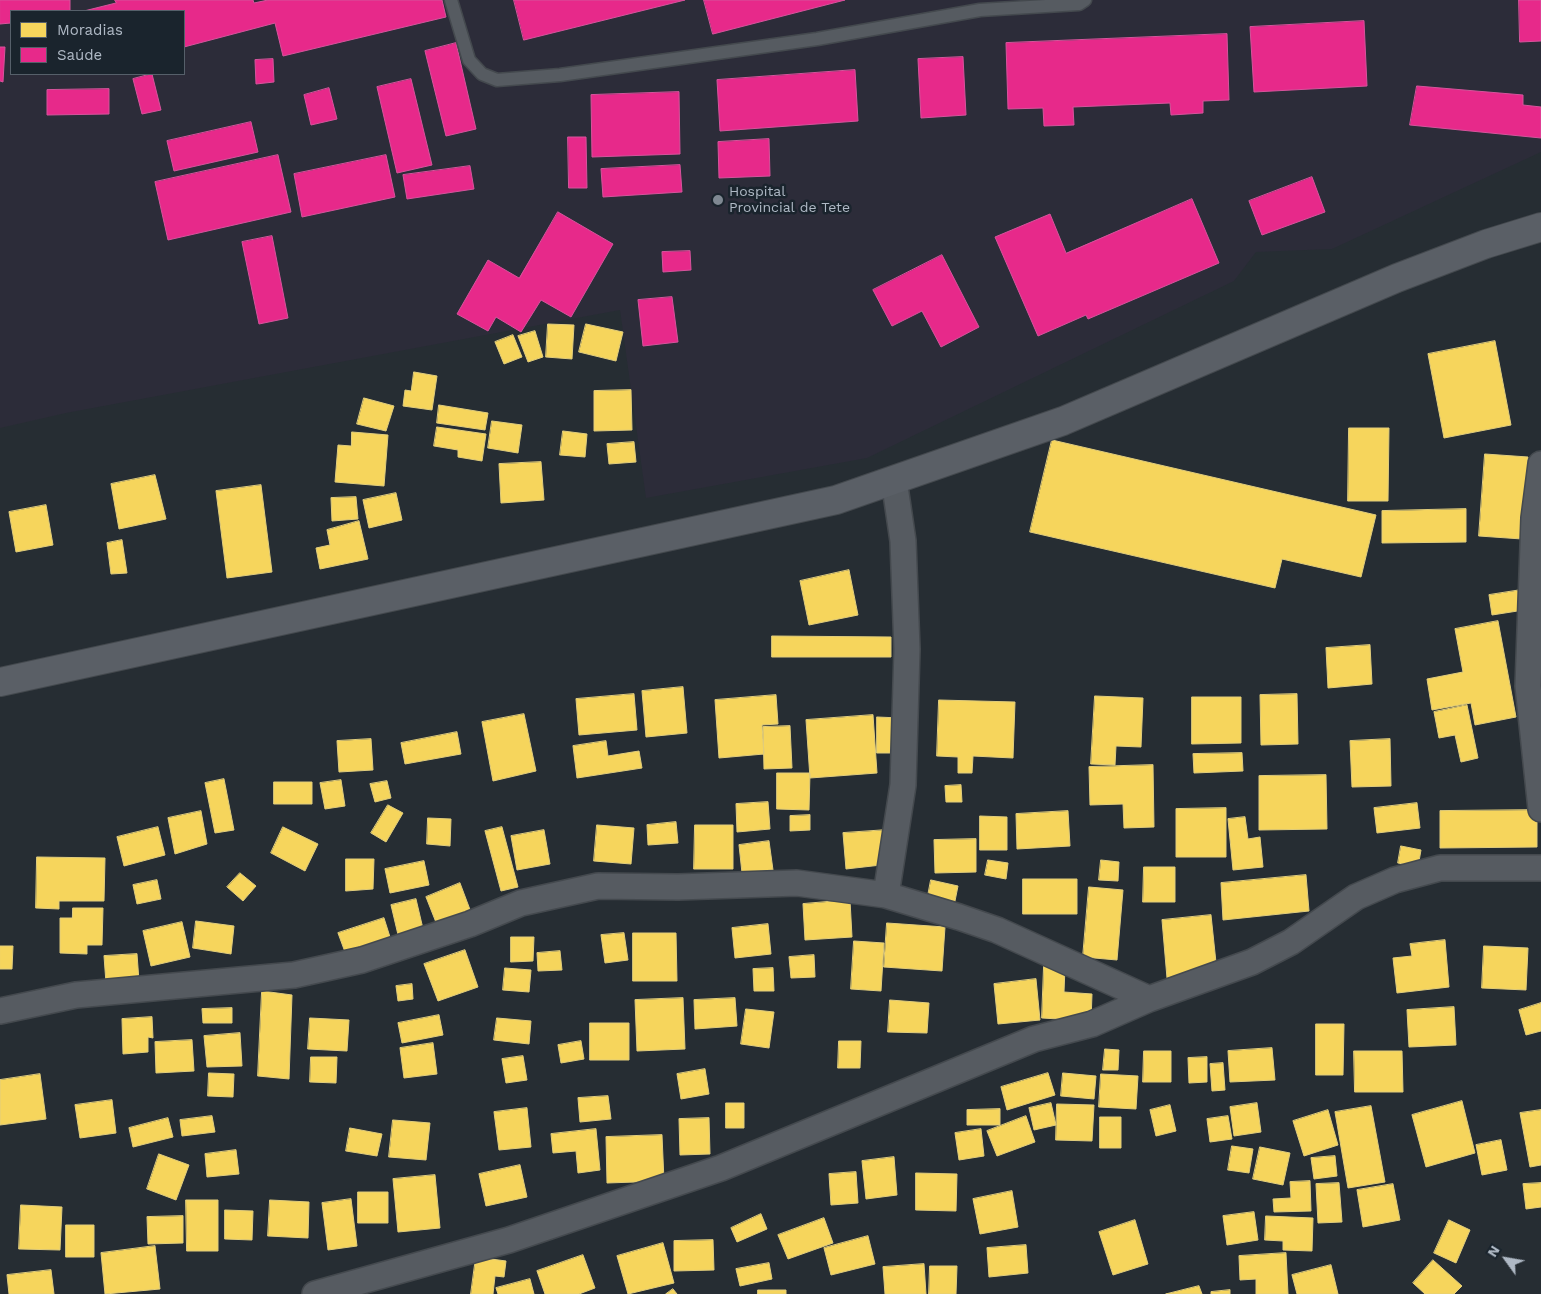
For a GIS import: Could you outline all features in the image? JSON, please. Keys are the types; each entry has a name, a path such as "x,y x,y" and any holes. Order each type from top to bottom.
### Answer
{"street":[{"path":"0,682 836,500 1063,421 1397,278 1486,244 1541,227"},
{"path":"1541,464 1528,686 1541,809"},
{"path":"886,895 902,785 907,649 903,541 894,480"},
{"path":"315,1294 509,1240 721,1168 1034,1040 1092,1024 1149,999 1252,962 1291,942 1356,897 1395,880 1440,868 1541,868"},
{"path":"0,1011 76,995 294,975 362,960 470,924 522,903 598,886 678,888 797,883 886,895 997,930 1149,999"}],"lane":[{"path":"451,0 469,60 482,74 497,80 560,75 817,39 980,5 1079,4 1085,0"}],"shaded area":[{"name":"Hospital Provincial de Tete","path":"0,0 1541,0 1541,152 1332,249 1256,252 1234,281 867,458 646,498 620,310 66,413 0,428"}],"building: Moradias":[{"path":"548,324 574,325 572,359 546,357"},
{"path":"586,324 623,332 616,361 579,352"},
{"path":"535,331 543,357 528,362 518,336"},
{"path":"513,335 522,357 504,364 495,342"},
{"path":"1495,341 1511,425 1444,438 1428,354"},
{"path":"414,372 437,376 432,410 403,406 405,390 411,391"},
{"path":"631,390 632,430 594,431 594,391"},
{"path":"364,398 394,406 386,431 357,424"},
{"path":"439,405 488,413 485,430 437,423"},
{"path":"492,421 522,425 518,453 488,448"},
{"path":"437,427 486,434 482,461 458,457 458,450 434,446"},
{"path":"1349,428 1389,428 1388,501 1348,501"},
{"path":"563,431 587,434 585,457 560,455"},
{"path":"352,432 388,435 384,486 335,482 338,445 351,446"},
{"path":"1052,440 1376,515 1361,577 1282,559 1275,588 1030,532"},
{"path":"634,442 636,462 609,464 607,444"},
{"path":"1485,454 1528,457 1522,539 1479,536"},
{"path":"541,462 544,500 501,503 499,464"},
{"path":"155,475 166,519 119,529 111,484"},
{"path":"261,485 272,572 227,578 216,491"},
{"path":"396,493 402,520 369,528 363,500"},
{"path":"356,497 358,519 332,521 331,498"},
{"path":"46,505 53,545 16,552 9,512"},
{"path":"1466,509 1466,542 1382,543 1382,511"},
{"path":"359,521 368,559 320,569 316,548 330,545 327,530"},
{"path":"122,540 127,573 111,574 107,543"},
{"path":"849,570 858,615 809,625 800,581"},
{"path":"1521,590 1524,610 1492,615 1489,595"},
{"path":"1498,621 1516,717 1475,725 1471,703 1432,710 1427,679 1463,672 1455,629"},
{"path":"772,636 891,637 891,657 772,657"},
{"path":"1370,645 1372,684 1328,688 1326,648"},
{"path":"683,687 687,733 646,737 642,691"},
{"path":"634,694 637,730 579,735 576,699"},
{"path":"1297,694 1298,744 1261,745 1260,695"},
{"path":"776,695 778,724 762,725 764,754 719,758 715,700"},
{"path":"1095,696 1143,698 1141,747 1116,746 1115,765 1091,764"},
{"path":"1192,697 1241,697 1241,743 1192,744"},
{"path":"939,700 1015,702 1013,758 973,756 972,773 958,773 958,757 937,756"},
{"path":"1467,705 1478,758 1461,762 1455,735 1439,738 1434,712"},
{"path":"524,714 536,771 493,781 482,722"},
{"path":"873,715 877,773 810,778 806,720"},
{"path":"877,717 900,718 900,753 877,753"},
{"path":"790,726 792,768 764,769 763,727"},
{"path":"457,732 461,754 405,764 401,743"},
{"path":"371,739 373,770 339,772 337,741"},
{"path":"1390,739 1391,786 1352,787 1350,741"},
{"path":"606,741 608,756 639,751 642,768 577,778 573,746"},
{"path":"1242,753 1243,771 1194,773 1193,754"},
{"path":"1153,765 1154,827 1124,828 1123,804 1090,805 1089,767"},
{"path":"777,773 810,773 809,810 777,809"},
{"path":"1326,775 1327,829 1259,830 1259,776"},
{"path":"224,779 234,830 215,833 205,783"},
{"path":"341,780 345,806 325,809 320,783"},
{"path":"387,781 391,798 375,802 370,784"},
{"path":"274,782 312,782 312,804 274,804"},
{"path":"961,785 962,802 946,802 945,786"},
{"path":"768,802 770,829 737,832 736,804"},
{"path":"1417,803 1420,828 1377,833 1374,808"},
{"path":"388,805 403,813 386,842 371,833"},
{"path":"1226,808 1226,857 1176,857 1176,809"},
{"path":"1537,810 1537,847 1440,848 1440,811"},
{"path":"201,811 207,844 175,854 168,818"},
{"path":"1068,811 1070,846 1017,849 1016,814"},
{"path":"810,815 810,830 790,831 790,816"},
{"path":"980,816 1007,817 1007,850 980,850"},
{"path":"1245,817 1248,839 1260,837 1263,867 1233,870 1228,819"},
{"path":"428,818 451,819 450,846 427,844"},
{"path":"676,822 678,843 648,845 647,825"},
{"path":"597,825 634,828 631,864 594,861"},
{"path":"695,825 733,825 733,869 694,869"},
{"path":"158,827 165,855 124,866 117,837"},
{"path":"283,827 318,844 305,871 271,853"},
{"path":"502,827 518,887 501,891 485,831"},
{"path":"544,830 550,864 517,870 511,836"},
{"path":"887,830 890,864 846,869 843,833"},
{"path":"976,839 976,872 935,873 934,840"},
{"path":"769,841 773,870 742,873 739,845"},
{"path":"1401,846 1421,850 1418,867 1398,863"},
{"path":"37,857 105,858 104,901 59,901 59,909 36,908"},
{"path":"346,859 374,859 373,889 346,891"},
{"path":"988,860 1008,863 1006,879 985,875"},
{"path":"1101,860 1119,862 1118,881 1099,880"},
{"path":"424,861 429,885 390,893 385,869"},
{"path":"1144,867 1175,867 1175,902 1143,902"},
{"path":"240,873 256,886 243,901 227,887"},
{"path":"1306,875 1309,911 1223,920 1221,883"},
{"path":"1023,879 1077,879 1077,914 1023,914"},
{"path":"157,880 161,899 137,904 133,885"},
{"path":"931,880 958,886 954,906 927,901"},
{"path":"460,883 472,915 439,930 426,897"},
{"path":"1089,887 1123,890 1117,960 1083,957"},
{"path":"416,899 424,933 399,939 391,905"},
{"path":"850,900 852,937 805,940 803,904"},
{"path":"73,908 103,908 102,945 87,945 87,954 60,953 60,918 72,918"},
{"path":"1211,915 1217,972 1167,978 1162,920"},
{"path":"384,918 390,937 345,952 338,933"},
{"path":"196,921 234,926 231,954 193,948"},
{"path":"182,922 190,957 151,966 143,931"},
{"path":"887,923 945,927 942,971 884,967"},
{"path":"768,924 771,954 735,958 732,928"},
{"path":"624,933 628,960 605,963 601,935"},
{"path":"633,933 676,933 677,981 633,981"},
{"path":"511,937 534,937 533,961 511,962"},
{"path":"1445,940 1449,987 1397,993 1393,958 1412,956 1410,944"},
{"path":"854,941 884,943 881,991 851,989"},
{"path":"0,946 13,946 12,969 0,969"},
{"path":"1484,946 1528,948 1526,990 1482,988"},
{"path":"465,950 478,987 438,1001 424,964"},
{"path":"560,951 562,970 538,971 537,953"},
{"path":"137,954 139,981 106,983 104,956"},
{"path":"814,955 815,977 791,978 789,957"},
{"path":"1044,966 1065,967 1064,992 1092,994 1091,1021 1042,1018"},
{"path":"505,968 531,970 529,992 503,990"},
{"path":"773,968 774,991 754,991 753,969"},
{"path":"1036,979 1040,1020 998,1024 994,984"},
{"path":"412,984 413,999 398,1001 396,986"},
{"path":"262,991 292,995 289,1079 258,1076"},
{"path":"683,998 685,1049 637,1051 635,1000"},
{"path":"735,998 737,1026 695,1029 694,1000"},
{"path":"890,1000 929,1003 927,1033 888,1032"},
{"path":"1541,1003 1541,1031 1526,1035 1519,1010"},
{"path":"1454,1007 1456,1045 1409,1047 1407,1010"},
{"path":"232,1008 232,1023 203,1023 202,1009"},
{"path":"746,1009 774,1012 769,1048 741,1044"},
{"path":"439,1015 443,1035 402,1043 398,1023"},
{"path":"152,1017 153,1038 148,1037 148,1052 123,1054 122,1019"},
{"path":"310,1018 349,1020 347,1051 308,1049"},
{"path":"497,1018 531,1021 529,1044 494,1040"},
{"path":"590,1023 629,1023 629,1060 590,1060"},
{"path":"1316,1024 1344,1024 1343,1075 1316,1075"},
{"path":"240,1033 242,1066 207,1067 204,1036"},
{"path":"192,1040 194,1071 156,1073 155,1042"},
{"path":"581,1041 584,1059 561,1063 558,1045"},
{"path":"839,1041 861,1041 860,1068 838,1068"},
{"path":"433,1043 437,1074 404,1078 400,1048"},
{"path":"1272,1048 1275,1080 1230,1082 1228,1051"},
{"path":"1105,1049 1119,1050 1118,1070 1103,1070"},
{"path":"1144,1051 1171,1051 1171,1082 1143,1082"},
{"path":"1354,1051 1402,1051 1403,1092 1355,1092"},
{"path":"523,1056 527,1080 506,1083 502,1059"},
{"path":"311,1057 337,1057 336,1083 310,1082"},
{"path":"1207,1057 1207,1082 1189,1083 1188,1058"},
{"path":"1223,1063 1225,1090 1212,1091 1210,1064"},
{"path":"705,1069 709,1094 681,1099 677,1074"},
{"path":"209,1073 234,1074 233,1097 208,1096"},
{"path":"1048,1073 1055,1095 1007,1110 1001,1087"},
{"path":"1063,1073 1096,1076 1094,1099 1061,1096"},
{"path":"40,1074 46,1119 0,1125 0,1080"},
{"path":"1101,1074 1138,1076 1136,1109 1099,1107"},
{"path":"608,1096 611,1119 580,1122 578,1098"},
{"path":"112,1100 116,1133 80,1138 75,1105"},
{"path":"1462,1101 1475,1153 1426,1167 1412,1115"},
{"path":"726,1103 744,1103 744,1128 726,1128"},
{"path":"1051,1103 1056,1125 1034,1130 1029,1108"},
{"path":"1257,1103 1261,1132 1234,1136 1230,1107"},
{"path":"1057,1104 1094,1105 1092,1141 1056,1140"},
{"path":"1170,1105 1176,1131 1156,1136 1150,1110"},
{"path":"1371,1106 1385,1182 1348,1188 1335,1112"},
{"path":"527,1108 531,1147 499,1150 494,1112"},
{"path":"1000,1109 1000,1125 967,1125 967,1110"},
{"path":"1328,1110 1338,1145 1304,1156 1293,1121"},
{"path":"1541,1110 1541,1165 1530,1167 1520,1113"},
{"path":"212,1116 215,1132 182,1136 180,1120"},
{"path":"1026,1116 1035,1142 997,1156 987,1131"},
{"path":"1228,1116 1232,1139 1210,1142 1207,1119"},
{"path":"1100,1117 1121,1117 1121,1148 1100,1148"},
{"path":"168,1118 173,1137 133,1147 129,1128"},
{"path":"709,1118 710,1154 680,1155 679,1119"},
{"path":"393,1120 430,1123 426,1160 389,1157"},
{"path":"350,1128 382,1134 377,1156 346,1151"},
{"path":"596,1129 600,1170 578,1173 576,1151 553,1153 551,1134"},
{"path":"981,1129 984,1156 959,1160 955,1133"},
{"path":"662,1135 664,1181 607,1183 606,1137"},
{"path":"1501,1140 1507,1170 1482,1175 1476,1145"},
{"path":"1232,1146 1253,1149 1249,1173 1228,1170"},
{"path":"1260,1147 1290,1153 1283,1185 1253,1179"},
{"path":"236,1150 239,1174 207,1177 205,1154"},
{"path":"159,1154 189,1165 176,1200 147,1189"},
{"path":"1335,1156 1337,1176 1314,1179 1311,1158"},
{"path":"894,1157 897,1195 866,1199 862,1161"},
{"path":"520,1165 527,1197 486,1206 479,1174"},
{"path":"856,1172 858,1203 831,1205 829,1174"},
{"path":"916,1173 957,1174 956,1211 916,1210"},
{"path":"435,1175 440,1228 398,1232 393,1179"},
{"path":"1310,1181 1311,1211 1274,1212 1273,1199 1291,1198 1290,1182"},
{"path":"1339,1183 1342,1222 1318,1223 1316,1184"},
{"path":"1541,1183 1541,1207 1526,1209 1523,1184"},
{"path":"1393,1184 1400,1220 1363,1227 1357,1190"},
{"path":"1012,1191 1018,1227 980,1234 973,1199"},
{"path":"358,1192 388,1192 388,1223 358,1223"},
{"path":"351,1199 357,1246 328,1250 322,1203"},
{"path":"186,1200 218,1200 218,1251 187,1251"},
{"path":"270,1200 309,1202 308,1238 268,1236"},
{"path":"21,1205 62,1207 60,1250 19,1249"},
{"path":"225,1210 253,1211 252,1240 225,1239"},
{"path":"1254,1212 1258,1240 1227,1245 1223,1216"},
{"path":"761,1214 767,1229 737,1242 731,1228"},
{"path":"183,1216 183,1243 148,1244 147,1217"},
{"path":"1266,1216 1313,1218 1312,1251 1283,1250 1283,1241 1265,1240"},
{"path":"824,1218 833,1243 788,1259 778,1235"},
{"path":"1135,1220 1148,1264 1113,1275 1099,1232"},
{"path":"1449,1220 1470,1230 1456,1263 1434,1253"},
{"path":"66,1225 94,1225 94,1257 66,1257"},
{"path":"868,1236 875,1264 831,1275 824,1248"},
{"path":"713,1240 714,1270 674,1271 674,1241"},
{"path":"663,1243 674,1283 628,1294 617,1256"},
{"path":"1026,1245 1028,1273 989,1277 987,1248"},
{"path":"155,1246 160,1289 105,1294 101,1253"},
{"path":"1286,1253 1288,1294 1256,1294 1256,1279 1240,1280 1239,1256"},
{"path":"583,1255 595,1288 579,1294 545,1294 537,1271"},
{"path":"476,1257 506,1261 504,1277 495,1276 493,1294 471,1294"},
{"path":"1433,1260 1462,1286 1454,1294 1425,1294 1413,1283"},
{"path":"769,1263 772,1279 740,1286 736,1269"},
{"path":"924,1264 926,1294 885,1294 883,1267"},
{"path":"1331,1265 1338,1294 1297,1294 1292,1275"},
{"path":"930,1266 957,1266 956,1294 929,1294"},
{"path":"51,1270 54,1294 9,1294 7,1275"},
{"path":"530,1279 534,1294 498,1294 496,1288"},
{"path":"1199,1286 1202,1294 1166,1294"},
{"path":"673,1289 677,1294 666,1294"},
{"path":"758,1290 786,1290 786,1294 758,1294"},
{"path":"1230,1290 1230,1294 1211,1294 1211,1292"}],"building: Saúde":[{"path":"0,0 70,0 70,10 10,10 10,23 0,24"},
{"path":"115,0 253,0 254,3 268,0 442,0 446,17 283,56 275,23 185,47 185,10 88,10 116,3"},
{"path":"514,0 685,0 524,40"},
{"path":"704,0 845,0 713,34"},
{"path":"1519,0 1541,0 1541,41 1520,42"},
{"path":"1364,21 1367,86 1254,92 1250,27"},
{"path":"1227,34 1229,100 1203,101 1203,113 1171,115 1170,103 1073,107 1074,125 1044,126 1043,108 1008,109 1006,43"},
{"path":"456,43 476,129 446,136 425,51"},
{"path":"0,47 5,47 3,82 0,81"},
{"path":"963,57 966,115 921,118 918,59"},
{"path":"273,59 274,82 256,84 255,60"},
{"path":"855,70 858,121 720,131 717,80"},
{"path":"152,75 161,110 142,114 133,79"},
{"path":"411,79 432,165 397,173 377,87"},
{"path":"1417,86 1523,95 1523,105 1541,107 1541,138 1410,125"},
{"path":"329,88 337,119 311,125 304,95"},
{"path":"109,89 109,114 47,115 47,90"},
{"path":"679,92 680,154 592,157 591,95"},
{"path":"251,122 258,152 174,171 167,141"},
{"path":"568,137 586,137 587,188 569,188"},
{"path":"769,139 770,176 719,178 718,142"},
{"path":"278,155 291,212 168,240 155,182"},
{"path":"386,155 395,197 302,217 294,174"},
{"path":"680,165 682,192 603,197 601,169"},
{"path":"470,166 474,189 407,199 403,175"},
{"path":"1312,177 1325,212 1262,235 1249,201"},
{"path":"1192,199 1219,263 1088,319 1086,315 1038,336 995,237 1050,214 1066,253"},
{"path":"558,212 613,244 571,317 541,300 521,332 496,317 488,331 457,314 488,260 519,278"},
{"path":"272,236 288,318 259,324 242,242"},
{"path":"690,251 691,270 663,272 662,252"},
{"path":"942,255 979,327 941,347 922,311 892,326 873,290"},
{"path":"672,297 678,342 643,346 638,300"}],"place":[{"name":"Hospital Provincial de Tete","path":"718,200"}]}
